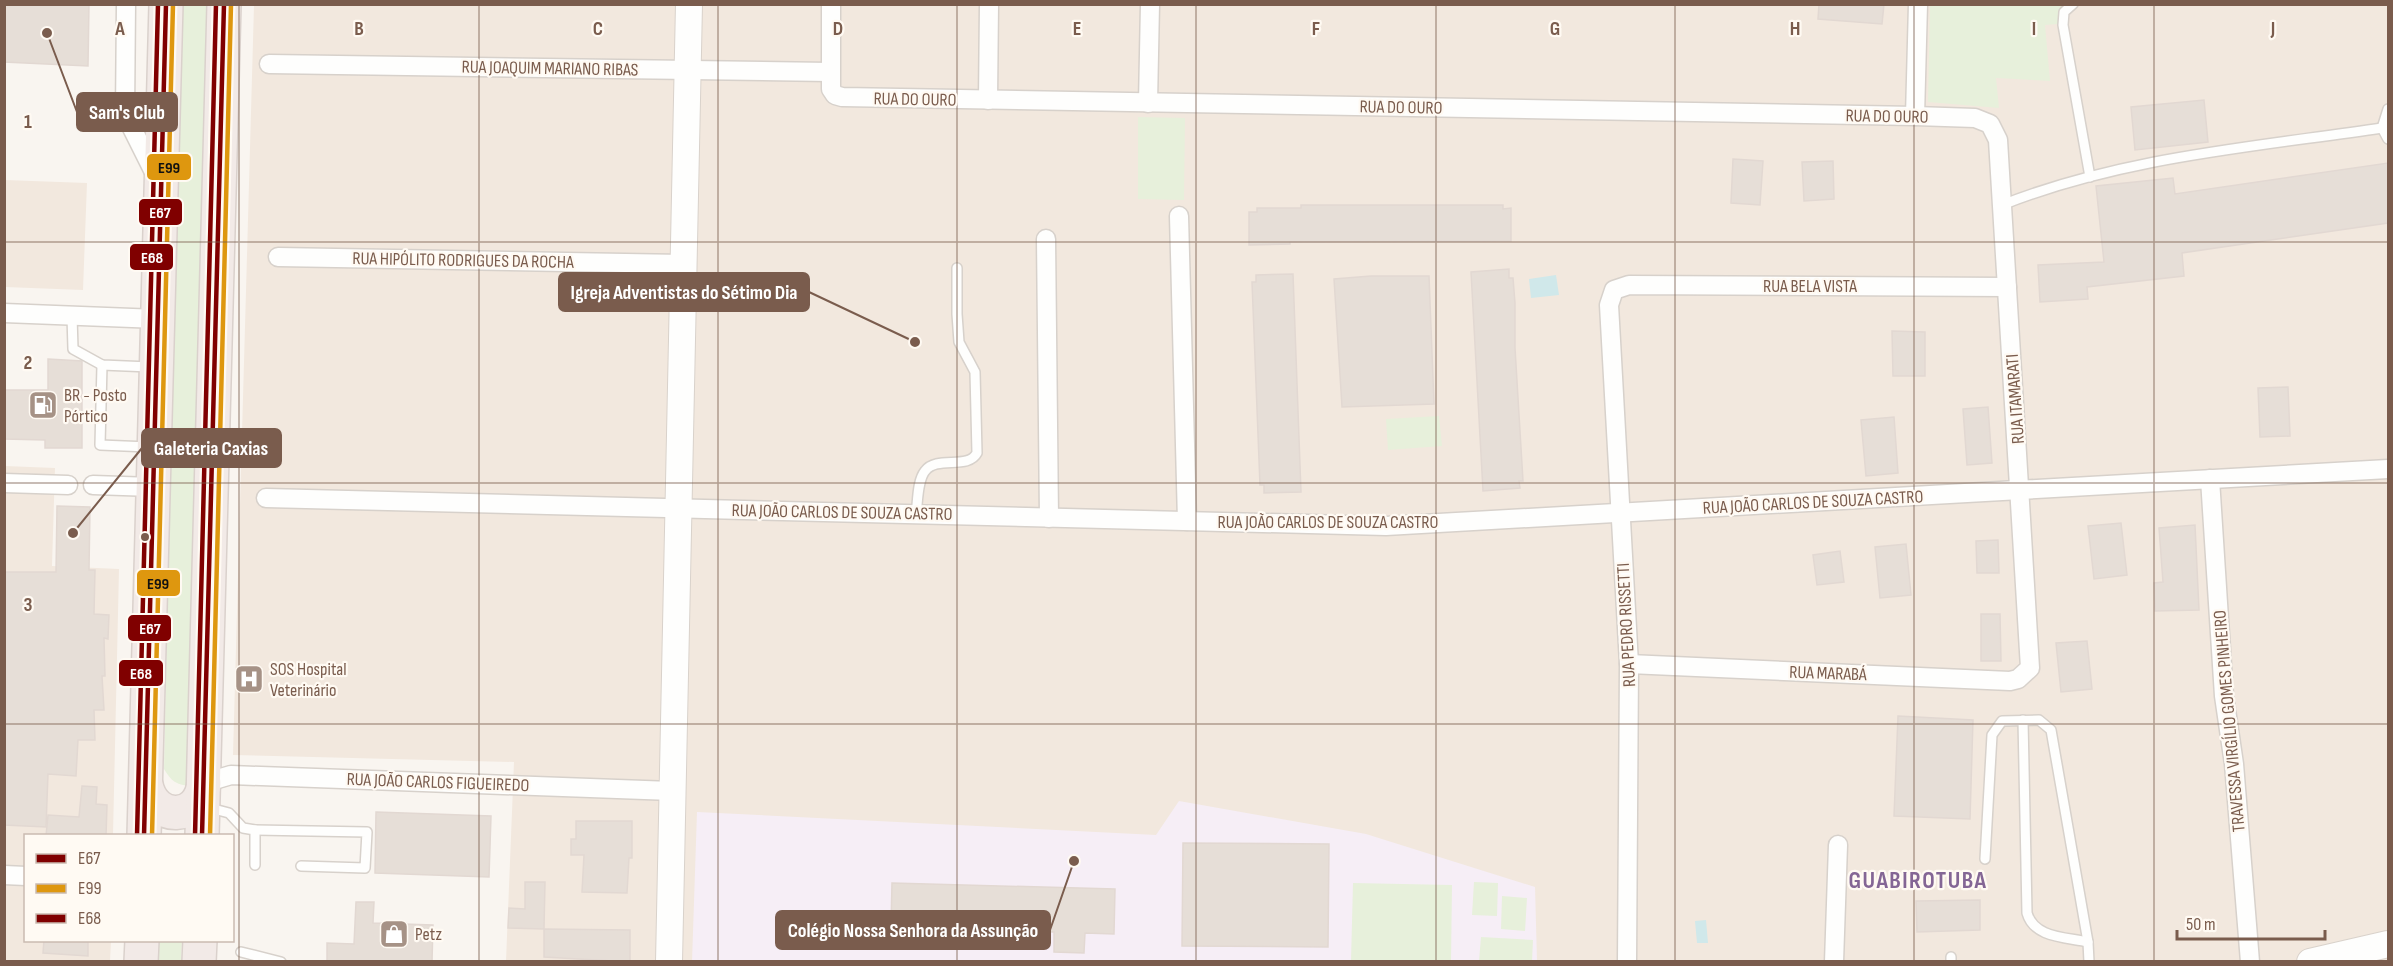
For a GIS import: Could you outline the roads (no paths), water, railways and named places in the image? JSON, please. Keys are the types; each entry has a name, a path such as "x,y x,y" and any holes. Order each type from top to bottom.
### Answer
{"highway":[{"path":"144,834 166,4"},
{"path":"203,808 224,4"},
{"path":"146,785 153,802 168,812 177,813 194,807 203,792 203,808"},
{"path":"141,942 141,962"},
{"path":"199,962 200,942"}],"street":[{"path":"126,4 125,114 161,185"},
{"path":"669,962 689,4"},
{"path":"830,72 831,4"},
{"path":"988,100 989,4"},
{"path":"1148,103 1150,4"},
{"path":"1915,116 1918,4"},
{"name":"RUA JOAQUIM MARIANO RIBAS","path":"269,64 830,72"},
{"name":"RUA DO OURO","path":"830,72 831,89 835,95 842,97 1915,116 1975,118 1990,124"},
{"name":"RUA ITAMARATI","path":"1990,124 1998,140 2031,660 2030,668 2025,674"},
{"path":"1179,216 1187,521"},
{"path":"1046,239 1049,518"},
{"name":"RUA HIPÓLITO RODRIGUES DA ROCHA","path":"278,257 684,264"},
{"name":"RUA BELA VISTA","path":"1614,290 1629,285 2007,287"},
{"name":"RUA PEDRO RISSETTI","path":"1614,290 1609,304 1629,664 1627,962"},
{"path":"4,313 158,319"},
{"name":"RUA JOÃO CARLOS DE SOUZA CASTRO","path":"266,498 1386,526 2388,469"},
{"name":"TRAVESSA VIRGÍLIO GOMES PINHEIRO","path":"2210,479 2224,696 2234,764 2250,962"},
{"path":"4,483 68,485"},
{"path":"93,485 153,487"},
{"name":"RUA MARABÁ","path":"1629,664 2010,681 2025,674"},
{"name":"RUA JOÃO CARLOS FIGUEIREDO","path":"203,808 231,775 672,791"},
{"path":"1834,962 1838,845"},
{"path":"4,875 24,876"},
{"path":"2310,962 2388,944"}],"lane":[{"path":"2073,4 2064,12 2063,25 2090,177"},
{"path":"2388,109 2382,128 2388,139"},
{"path":"2002,205 2035,192 2141,163 2382,128"},
{"path":"916,514 924,472 932,465 971,460 977,453 975,372 959,342 957,268"},
{"path":"72,316 73,349 102,365 156,367"},
{"path":"102,365 100,445 154,447"},
{"path":"2023,720 2027,913 2030,925 2041,932 2088,942"},
{"path":"1985,859 1992,735 1995,726 2002,721 2038,720 2051,730 2088,942 2089,962"},
{"path":"203,808 229,813 243,828 255,830 367,832 365,868 301,866"},
{"path":"255,830 255,865"},
{"path":"241,952 281,962"}],"water":[{"path":"1556,275 1559,295 1531,298 1529,279"},
{"path":"1706,920 1708,943 1697,943 1695,921"}],"place":[{"name":"Sam's Club","path":"47,33"},
{"name":"Igreja Adventistas do Sétimo Dia","path":"915,342"},
{"name":"BR - Posto Pórtico","path":"43,405"},
{"name":"Galeteria Caxias","path":"73,533"},
{"name":"SOS Hospital Veterinário","path":"249,679"},
{"name":"Colégio Nossa Senhora da Assunção","path":"1074,861"},
{"name":"Petz","path":"394,934"}],"district":[{"name":"GUABIROTUBA","path":"1918,880"}]}
